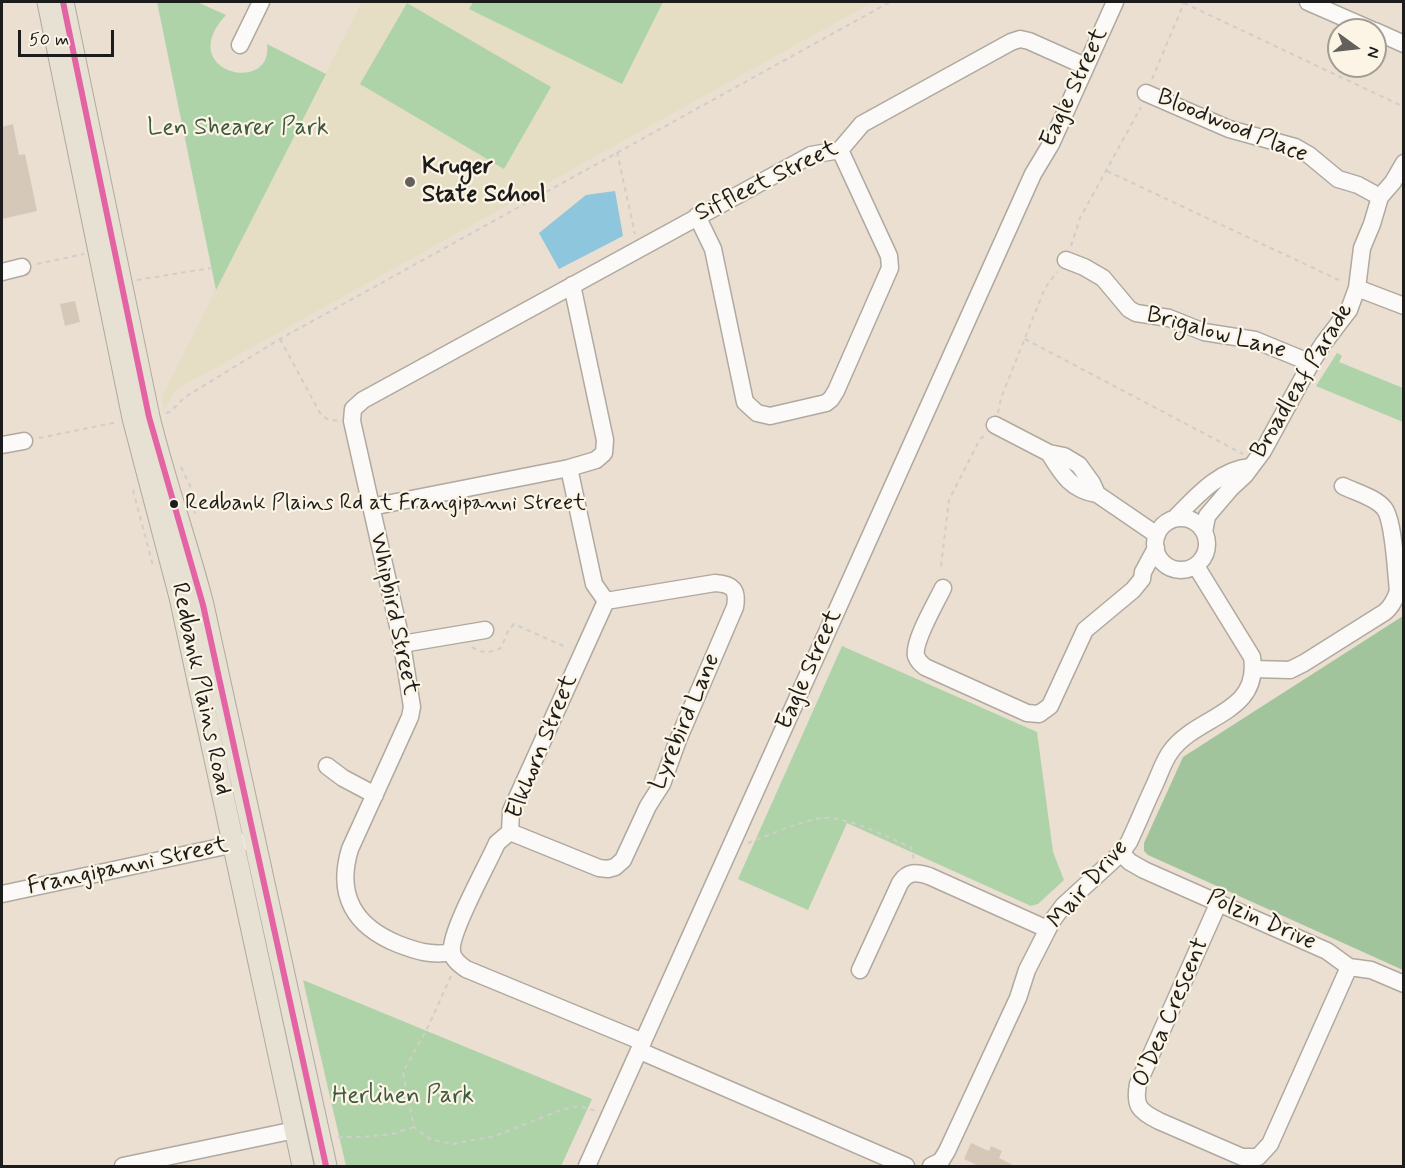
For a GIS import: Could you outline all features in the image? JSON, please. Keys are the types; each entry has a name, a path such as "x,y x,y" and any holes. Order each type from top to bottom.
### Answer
{"main road":[{"name":"Redbank Plains Road","path":"48,2 133,418 180,597 303,1167"},
{"name":"Redbank Plains Road","path":"63,2 149,417 157,451 195,571 326,1167"}],"street":[{"path":"240,45 261,2"},
{"name":"Eagle Street","path":"587,1167 1033,174 1050,144 1103,2"},
{"name":"Eagle Street","path":"1081,64 1115,2"},
{"path":"1308,2 1344,18"},
{"path":"1387,37 1404,44"},
{"name":"Siffleet Street","path":"572,285 811,155 840,150 862,124 1011,42 1020,39 1081,64"},
{"name":"Bloodwood Place","path":"1146,93 1229,129 1295,147 1309,154 1338,179 1358,185 1380,197"},
{"path":"697,216 713,249 745,402 757,413 770,416 826,403 836,391 890,268 889,256 840,150"},
{"name":"Broadleaf Parade","path":"1204,532 1207,516 1245,475 1274,434 1311,363 1349,310 1357,288 1362,248 1380,197 1393,182 1404,163"},
{"name":"Brigalow Lane","path":"1066,260 1103,278 1129,309 1136,313 1169,318 1204,332 1255,340 1311,363"},
{"path":"2,272 22,267"},
{"path":"371,507 569,468 596,460 604,453 605,440 572,285"},
{"name":"Whipbird Street","path":"452,952 439,954 418,952 391,941 371,930 354,912 348,897 345,864 350,849 410,717 412,707 402,644 352,421 353,409 363,400 572,285"},
{"path":"1357,288 1404,306"},
{"path":"995,425 1049,453 1064,456 1079,465 1097,494 1157,541 1159,557 1174,569"},
{"path":"2,446 24,441"},
{"name":"Broadleaf Parade","path":"1174,519 1201,491 1214,482 1253,464"},
{"path":"569,468 594,584 606,601"},
{"path":"1196,566 1248,647 1254,669 1290,669 1304,663 1385,612 1391,607 1398,591 1390,520 1385,508 1342,486"},
{"path":"943,588 918,642 916,650 919,663 1033,714 1045,711 1050,706 1085,630 1127,596 1142,579 1174,569 1184,570 1196,566 1206,551 1204,532 1192,520 1174,519 1164,525 1142,579"},
{"name":"Lyrebird Lane","path":"510,832 599,868 615,867 623,860 648,806 668,773 678,740 735,607 737,596 734,590 725,584 715,583 606,601"},
{"name":"Elkhorn Street","path":"452,952 454,935 497,843 510,832 511,811 606,601"},
{"path":"402,644 485,630"},
{"name":"Mair Drive","path":"932,1166 941,1161 947,1151 1018,998 1027,970 1047,929 1063,906 1121,853 1129,842 1171,751 1188,735 1241,700 1248,691 1254,669"},
{"path":"327,766 343,778 375,795"},
{"name":"Frangipanni Street","path":"2,894 255,840"},
{"name":"Polzin Drive","path":"1121,853 1130,862 1144,870 1327,951 1349,967 1371,970 1404,984"},
{"path":"860,970 900,883 904,877 917,872 1047,929"},
{"name":"O'Dea Crescent","path":"1220,902 1138,1084 1137,1106 1146,1115 1242,1157 1258,1157 1270,1144 1349,967"},
{"path":"452,952 455,960 466,969 906,1167"},
{"path":"123,1167 295,1130"}],"path":[{"path":"161,414 170,412 185,397 280,339 890,2"},
{"path":"1180,2 1404,107"},
{"path":"941,566 949,500 980,439 995,425 1001,398 1046,288 1066,260 1080,218 1138,114 1184,3"},
{"path":"617,152 634,234 640,235"},
{"path":"1107,171 1357,288"},
{"path":"22,267 98,250"},
{"path":"134,280 212,268"},
{"path":"280,339 320,412 327,419 337,421 346,419"},
{"path":"1025,339 1253,464"},
{"path":"24,441 133,418"},
{"path":"469,645 484,652 493,652 501,648 508,631 514,624 571,651"},
{"path":"748,843 811,820 824,818 845,821 910,847 917,872"},
{"path":"453,972 428,1027 403,1072 414,1127 430,1139 453,1144 495,1136 561,1110 579,1106 597,1112"},
{"path":"321,1141 339,1137 392,1134 414,1127"}],"shaded area":[{"name":"Kruger State School","path":"362,2 873,2 175,390 164,411 162,397"}],"green space":[{"name":"Len Shearer Park","path":"157,2 197,2 226,15 213,35 211,51 218,63 229,70 243,73 256,69 265,60 267,44 326,74 216,290"},
{"path":"473,2 663,2 622,84 469,9"},
{"path":"407,3 551,87 504,169 360,84"},
{"path":"1337,353 1342,356 1339,362 1403,388 1403,422 1316,386"},
{"path":"1403,616 1403,970 1148,855 1144,851 1144,843 1183,757"},
{"path":"842,646 1037,732 1053,852 1064,880 1038,904 1031,906 847,823 808,910 738,879"},
{"name":"Herlihen Park","path":"303,980 592,1099 561,1166 346,1166"}],"water":[{"path":"615,191 623,236 559,269 539,233 586,195"}],"building":[{"path":"13,124 19,155 25,154 37,211 2,219 2,127"},
{"path":"75,301 80,322 65,326 60,304"},
{"path":"971,1143 989,1151 991,1146 1002,1151 999,1158 1017,1167 981,1167 964,1159"}],"transit line":[{"path":"63,2 149,417 203,605 326,1166"}],"place":[{"name":"Kruger State School","path":"410,182"},
{"name":"Redbank Plains Rd at Frangipanni Street","path":"174,504"}]}
